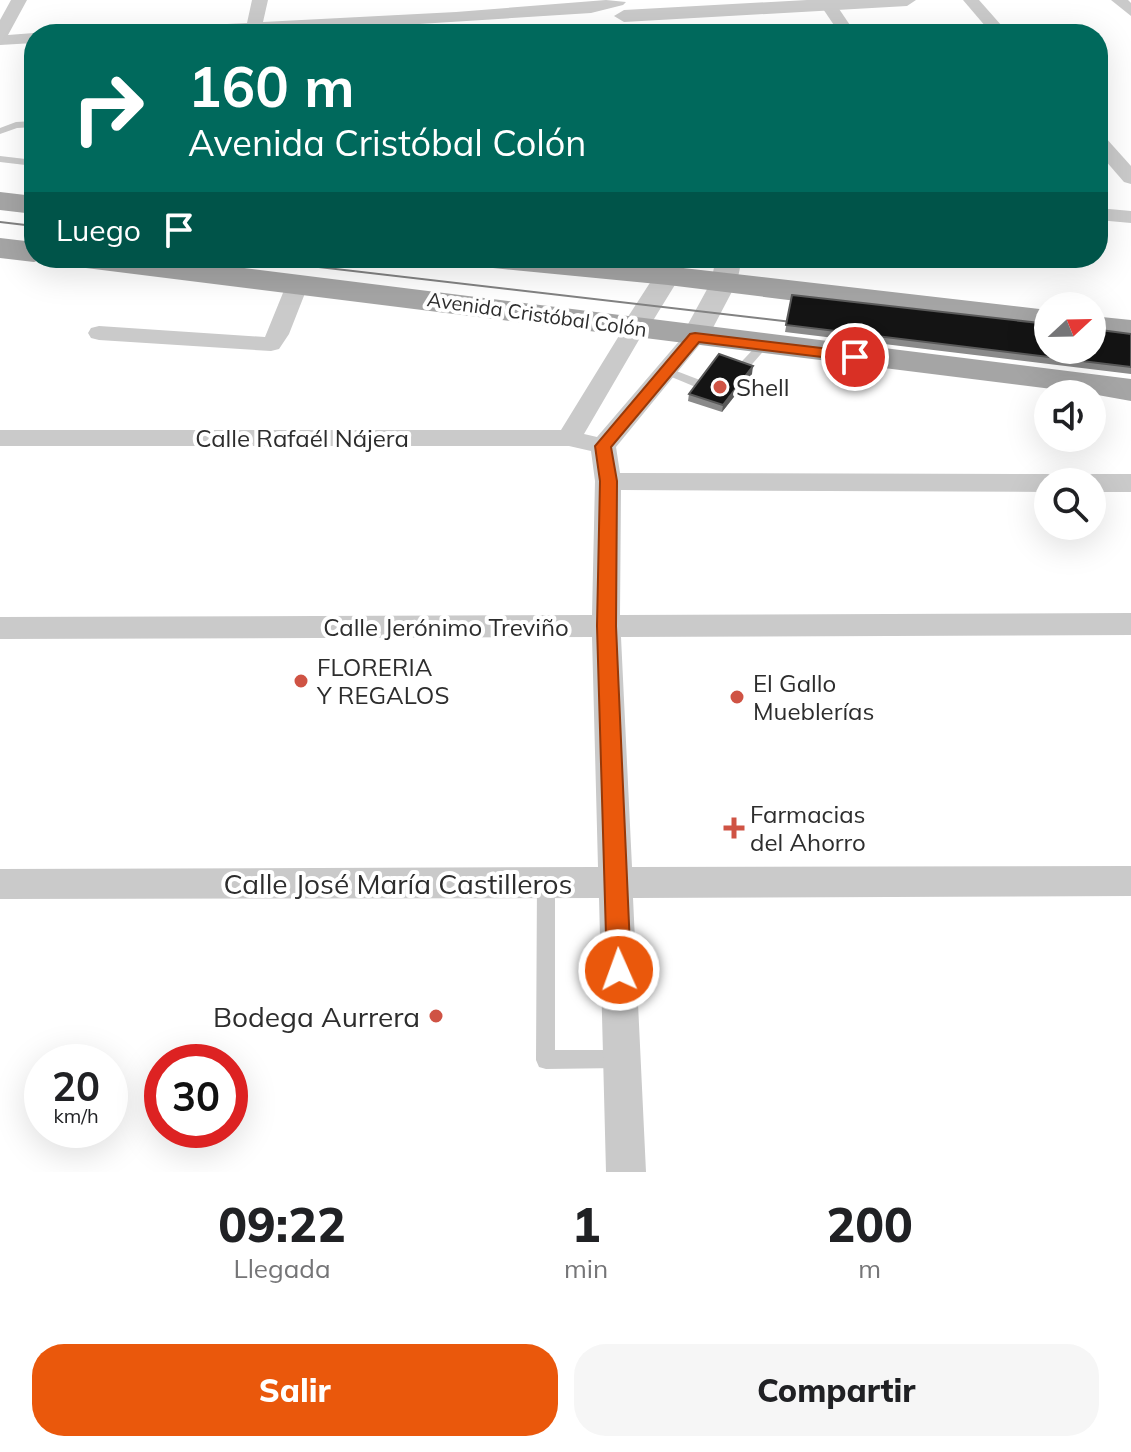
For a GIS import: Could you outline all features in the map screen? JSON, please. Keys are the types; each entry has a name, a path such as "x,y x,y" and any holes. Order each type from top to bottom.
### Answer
{"main road":[{"path":"0,201 24,204"},
{"path":"0,248 24,251"},
{"name":"Avenida Cristóbal Colón","path":"171,268 1131,390"},
{"path":"689,268 726,270 1034,319"},
{"path":"1106,328 1131,331"}],"street":[{"path":"19,0 0,37 24,38"},
{"path":"255,24 260,0"},
{"path":"453,0 457,24"},
{"path":"472,24 591,8 623,13 657,4 907,0"},
{"path":"971,0 992,24"},
{"path":"1119,0 1131,11"},
{"path":"826,2 841,24"},
{"path":"657,4 667,24"},
{"path":"1108,152 1131,178"},
{"path":"1108,215 1131,217"},
{"path":"569,438 670,268"},
{"path":"626,1172 606,626 608,481 603,446 695,337 726,270"},
{"path":"99,333 271,344 298,283"},
{"name":"Calle Rafaél Nájera","path":"0,438 569,438 603,446"},
{"path":"608,481 1034,483"},
{"path":"1106,483 1131,483"},
{"name":"Calle Jerónimo Treviño","path":"0,628 1131,624"},
{"name":"Calle José María Castilleros","path":"0,884 1131,881"}],"lane":[{"path":"0,131 24,125"},
{"path":"0,159 24,162"},
{"path":"666,371 720,393 763,345"},
{"path":"546,882 546,1060 622,1059"}],"building":[{"path":"792,295 1034,322 1034,355 786,325"},
{"path":"1106,331 1131,334 1131,367 1106,364"},
{"name":"Shell","path":"719,354 753,366 723,405 689,394"}],"tram line":[{"path":"0,222 24,225"},
{"path":"327,268 809,324"}],"place":[{"name":"Shell","path":"720,387"},
{"name":"FLORERIA Y REGALOS","path":"301,681"},
{"name":"El Gallo Mueblerías","path":"737,697"},
{"name":"Farmacias del Ahorro","path":"734,828"},
{"name":"Bodega Aurrera","path":"436,1016"}],"route":[{"path":"619,970 606,626 608,481 603,446 695,337 855,357"}]}
